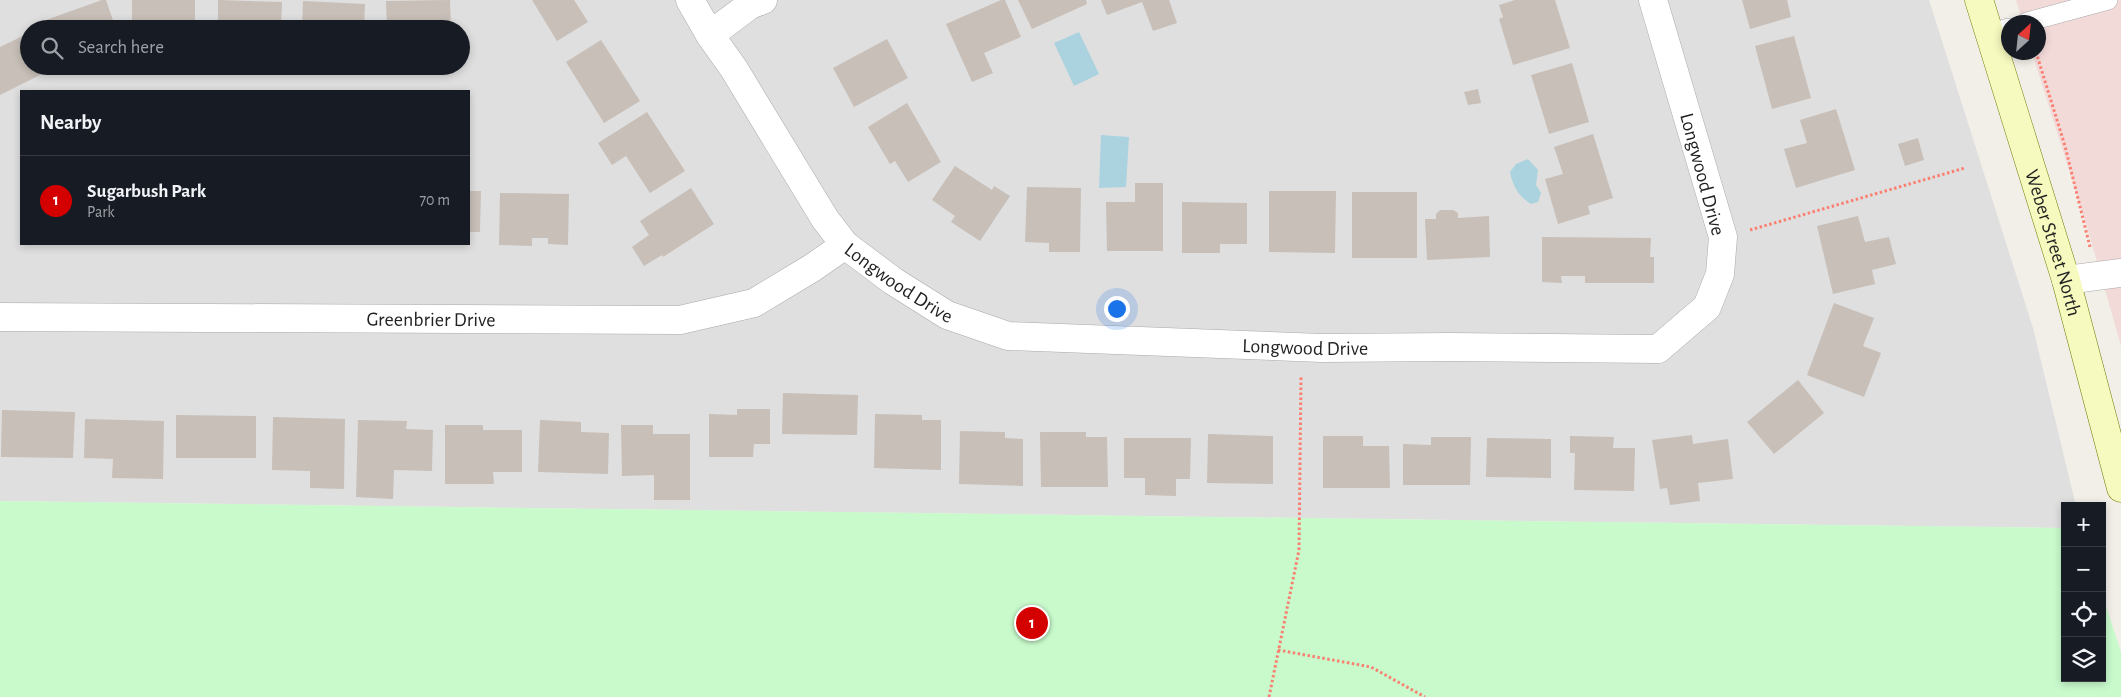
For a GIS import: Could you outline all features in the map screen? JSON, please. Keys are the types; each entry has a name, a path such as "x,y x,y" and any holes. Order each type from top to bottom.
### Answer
{"main road":[{"name":"Weber Street North","path":"1979,0 1999,31 2121,488"}],"street":[{"name":"Longwood Drive","path":"690,0 710,36 734,69 825,219 845,245 893,281 947,315 1008,336 1299,347 1658,349 1707,307 1720,274 1723,238 1653,0"},
{"path":"710,36 750,5 762,0"},
{"name":"Greenbrier Drive","path":"0,317 680,320 754,303 812,268 845,245"},
{"path":"2066,280 2121,273"}],"lane":[{"path":"2046,17 2108,0"}],"path":[{"path":"2038,60 2065,146 2086,234"},
{"path":"1723,238 1965,168"},
{"path":"1269,697 1298,550 1299,347"},
{"path":"1278,650 1371,667 1425,697"}],"shaded area":[{"path":"0,0 1929,0 2033,328 2075,502 2061,502 2061,528 0,501"},
{"path":"2016,0 2121,0 2121,346 2087,227 2034,60 2046,60 2046,15 2021,15"}],"green space":[{"path":"0,501 2061,528 2061,682 2106,682 2106,606 2121,652 2121,697 0,697"}],"water":[{"path":"1079,32 1099,74 1074,86 1054,43"},
{"path":"1101,135 1129,137 1126,187 1099,188"},
{"path":"1528,159 1538,170 1536,185 1541,193 1538,202 1531,204 1517,190 1510,172 1516,164"}],"building":[{"path":"106,0 113,20 46,20"},
{"path":"132,0 195,0 195,20 132,20"},
{"path":"218,0 282,2 281,20 218,20"},
{"path":"450,0 451,20 387,20 386,1"},
{"path":"532,0 574,0 588,22 557,41"},
{"path":"1001,0 1005,0 1021,37 984,53 993,73 972,82 946,24"},
{"path":"1018,0 1086,0 1087,4 1032,29"},
{"path":"1101,0 1169,0 1177,23 1153,31 1142,2 1107,15"},
{"path":"1515,0 1555,0 1570,48 1513,65 1499,19 1503,17 1499,5"},
{"path":"1742,0 1787,0 1791,17 1750,29"},
{"path":"303,1 365,4 364,20 302,20"},
{"path":"1794,36 1811,98 1772,109 1755,46"},
{"path":"20,37 20,75 40,75 0,95 0,47"},
{"path":"887,39 908,78 854,107 833,68"},
{"path":"601,40 640,101 604,123 566,62"},
{"path":"1572,63 1589,122 1549,134 1531,75"},
{"path":"1478,89 1481,103 1468,105 1464,92"},
{"path":"907,103 941,162 908,182 895,161 890,164 868,127"},
{"path":"1836,109 1855,170 1796,188 1784,149 1807,143 1800,120"},
{"path":"647,112 685,171 650,193 626,156 612,165 598,143"},
{"path":"1593,134 1613,198 1588,206 1590,214 1558,224 1545,179 1563,174 1554,147"},
{"path":"1918,138 1924,160 1905,166 1898,144"},
{"path":"955,166 992,190 994,186 1010,196 980,241 951,222 955,216 932,200"},
{"path":"1135,183 1163,183 1163,251 1107,251 1106,202 1135,202"},
{"path":"1027,187 1081,188 1080,252 1049,252 1049,243 1025,242"},
{"path":"691,188 714,224 663,257 662,255 644,266 632,247 649,235 640,221"},
{"path":"470,191 481,191 480,232 470,232"},
{"path":"1269,191 1336,191 1335,253 1269,252"},
{"path":"1352,192 1417,192 1417,258 1352,258"},
{"path":"500,193 569,194 568,245 548,244 548,238 532,238 532,246 499,245"},
{"path":"1182,202 1247,203 1247,244 1220,244 1220,253 1182,253"},
{"path":"1440,210 1453,210 1458,213 1458,218 1489,216 1490,257 1427,260 1425,219 1436,219 1436,214"},
{"path":"1858,216 1865,242 1889,237 1896,264 1872,270 1875,284 1833,294 1817,226"},
{"path":"1542,237 1651,238 1650,257 1654,257 1654,283 1585,283 1585,276 1561,276 1562,283 1542,282"},
{"path":"1834,303 1874,318 1863,346 1881,353 1864,397 1807,375"},
{"path":"1798,380 1824,413 1774,454 1747,422"},
{"path":"783,393 858,395 857,435 782,434"},
{"path":"737,409 770,409 770,444 754,444 753,457 709,457 709,414 737,415"},
{"path":"2,410 75,412 73,458 1,457"},
{"path":"875,414 922,415 922,420 941,420 941,470 874,468"},
{"path":"176,415 256,416 256,458 176,458"},
{"path":"273,417 345,419 344,489 310,488 310,471 272,470"},
{"path":"85,419 164,421 163,479 112,478 113,459 84,458"},
{"path":"358,420 407,421 406,429 433,430 432,471 394,470 393,499 356,497"},
{"path":"540,420 581,422 581,432 609,433 608,474 538,472"},
{"path":"445,425 483,425 483,430 522,430 522,472 493,472 494,484 445,484"},
{"path":"621,425 653,425 653,434 690,434 690,500 654,500 654,475 622,476"},
{"path":"960,431 1005,432 1005,438 1023,439 1023,486 959,484"},
{"path":"1040,432 1086,432 1086,437 1107,437 1108,487 1041,487"},
{"path":"1208,434 1273,436 1273,484 1207,483"},
{"path":"1692,435 1693,444 1728,439 1733,479 1698,483 1700,501 1670,505 1667,488 1660,489 1652,440"},
{"path":"1323,436 1363,436 1363,446 1389,446 1390,488 1323,488"},
{"path":"1570,436 1614,437 1613,448 1635,448 1634,491 1574,490 1575,453 1570,453"},
{"path":"1431,437 1471,437 1470,485 1403,485 1403,444 1431,445"},
{"path":"1124,438 1191,438 1190,479 1176,479 1176,496 1145,495 1145,478 1124,478"},
{"path":"1487,438 1551,439 1551,478 1486,477"}],"place":[{"name":"Sugarbush Park","path":"1032,623"}]}
